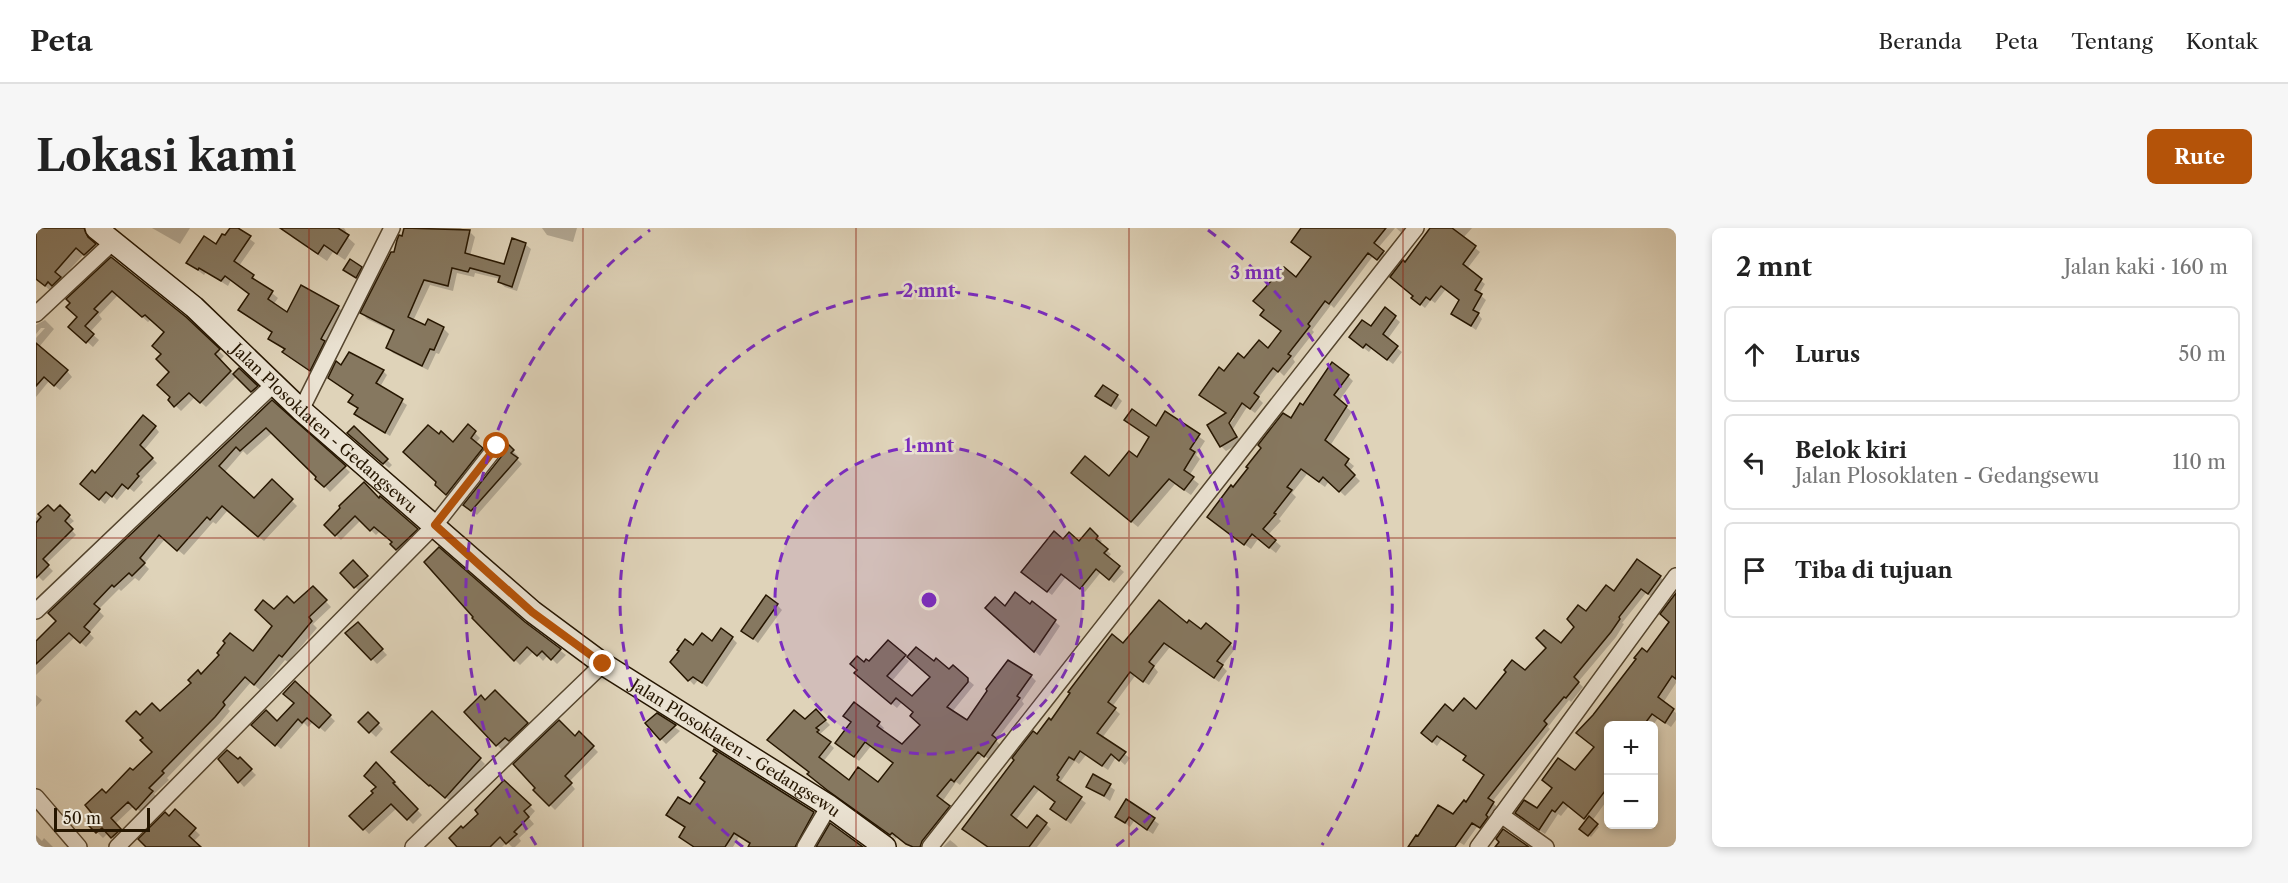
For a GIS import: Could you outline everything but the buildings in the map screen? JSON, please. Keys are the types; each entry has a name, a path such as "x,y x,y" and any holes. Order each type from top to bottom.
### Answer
{"main road":[{"name":"Jalan Plosoklaten - Gedangsewu","path":"96,228 194,307 301,410 532,612 603,664 830,806 885,847"}],"street":[{"path":"301,410 393,228"},
{"path":"930,847 1416,228"},
{"path":"36,315 113,242"},
{"path":"36,610 274,384"},
{"path":"117,847 435,525 497,446"},
{"path":"1478,847 1676,576"},
{"path":"413,847 603,664"},
{"path":"36,797 79,847"},
{"path":"806,847 830,806"},
{"path":"1501,815 1546,847"}],"route":[{"path":"497,446 435,525 532,612 603,664"}]}
